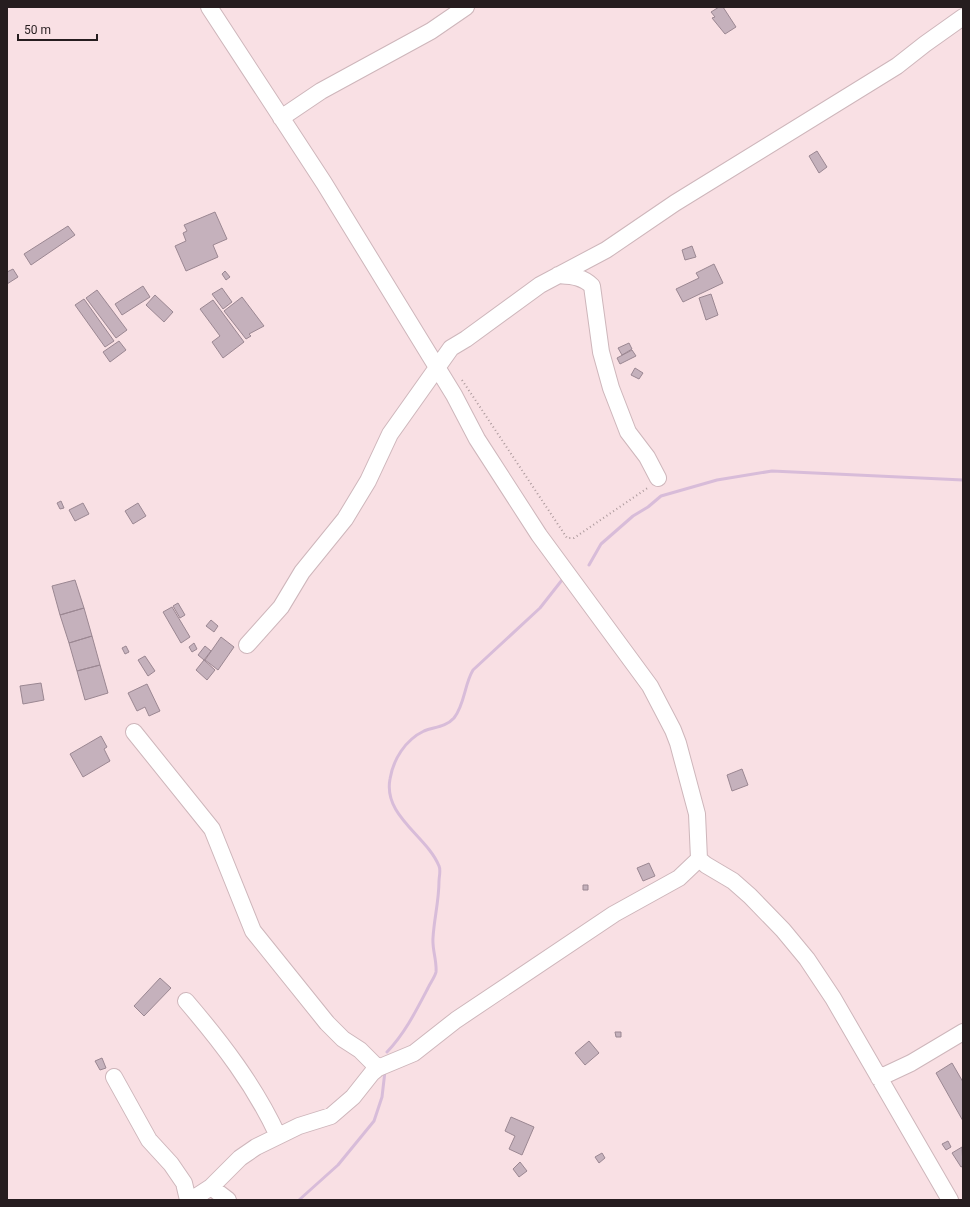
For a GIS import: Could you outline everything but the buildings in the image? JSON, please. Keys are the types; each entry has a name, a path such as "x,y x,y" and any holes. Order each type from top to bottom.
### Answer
{"street":[{"path":"209,7 324,183 454,395 477,439 539,535 598,613 625,654 650,686 663,709 678,743 697,814 699,859 706,865 733,881 750,896 783,930 807,960 833,998 950,1200"},
{"path":"281,118 321,91 431,31 466,7"},
{"path":"247,645 281,608 302,572 345,519 368,481 390,434 436,367 451,348 466,339 540,285 606,250 675,203 897,66 963,17"},
{"path":"558,275 580,277 592,286 602,352 611,388 628,432 650,462 658,478"},
{"path":"422,343 451,348"},
{"path":"134,732 212,829 253,931 327,1023 343,1039 360,1050 378,1068"},
{"path":"114,1077 149,1140 171,1164 184,1183 190,1200 212,1187 240,1158 278,1136 299,1126 331,1116 353,1097 372,1073 378,1068 414,1053 456,1020 608,918 679,878 699,859"},
{"path":"186,1001 231,1054 253,1089 278,1136"},
{"path":"879,1078 911,1063 963,1032"},
{"path":"212,1187 228,1200"}],"path":[{"path":"461,379 567,538 574,538 611,514 657,481 658,478"}],"waterway":[{"path":"589,565 601,544 633,516 648,507 661,496 717,480 772,471 963,480"},
{"path":"387,1052 410,1022 436,972 433,938 440,871 440,868 433,855 399,815 393,804 390,792 390,779 394,765 401,751 417,735 424,731 444,725 454,718 458,713 473,670 540,608 562,580"},
{"path":"299,1200 338,1165 374,1121 382,1097 385,1071"}]}
